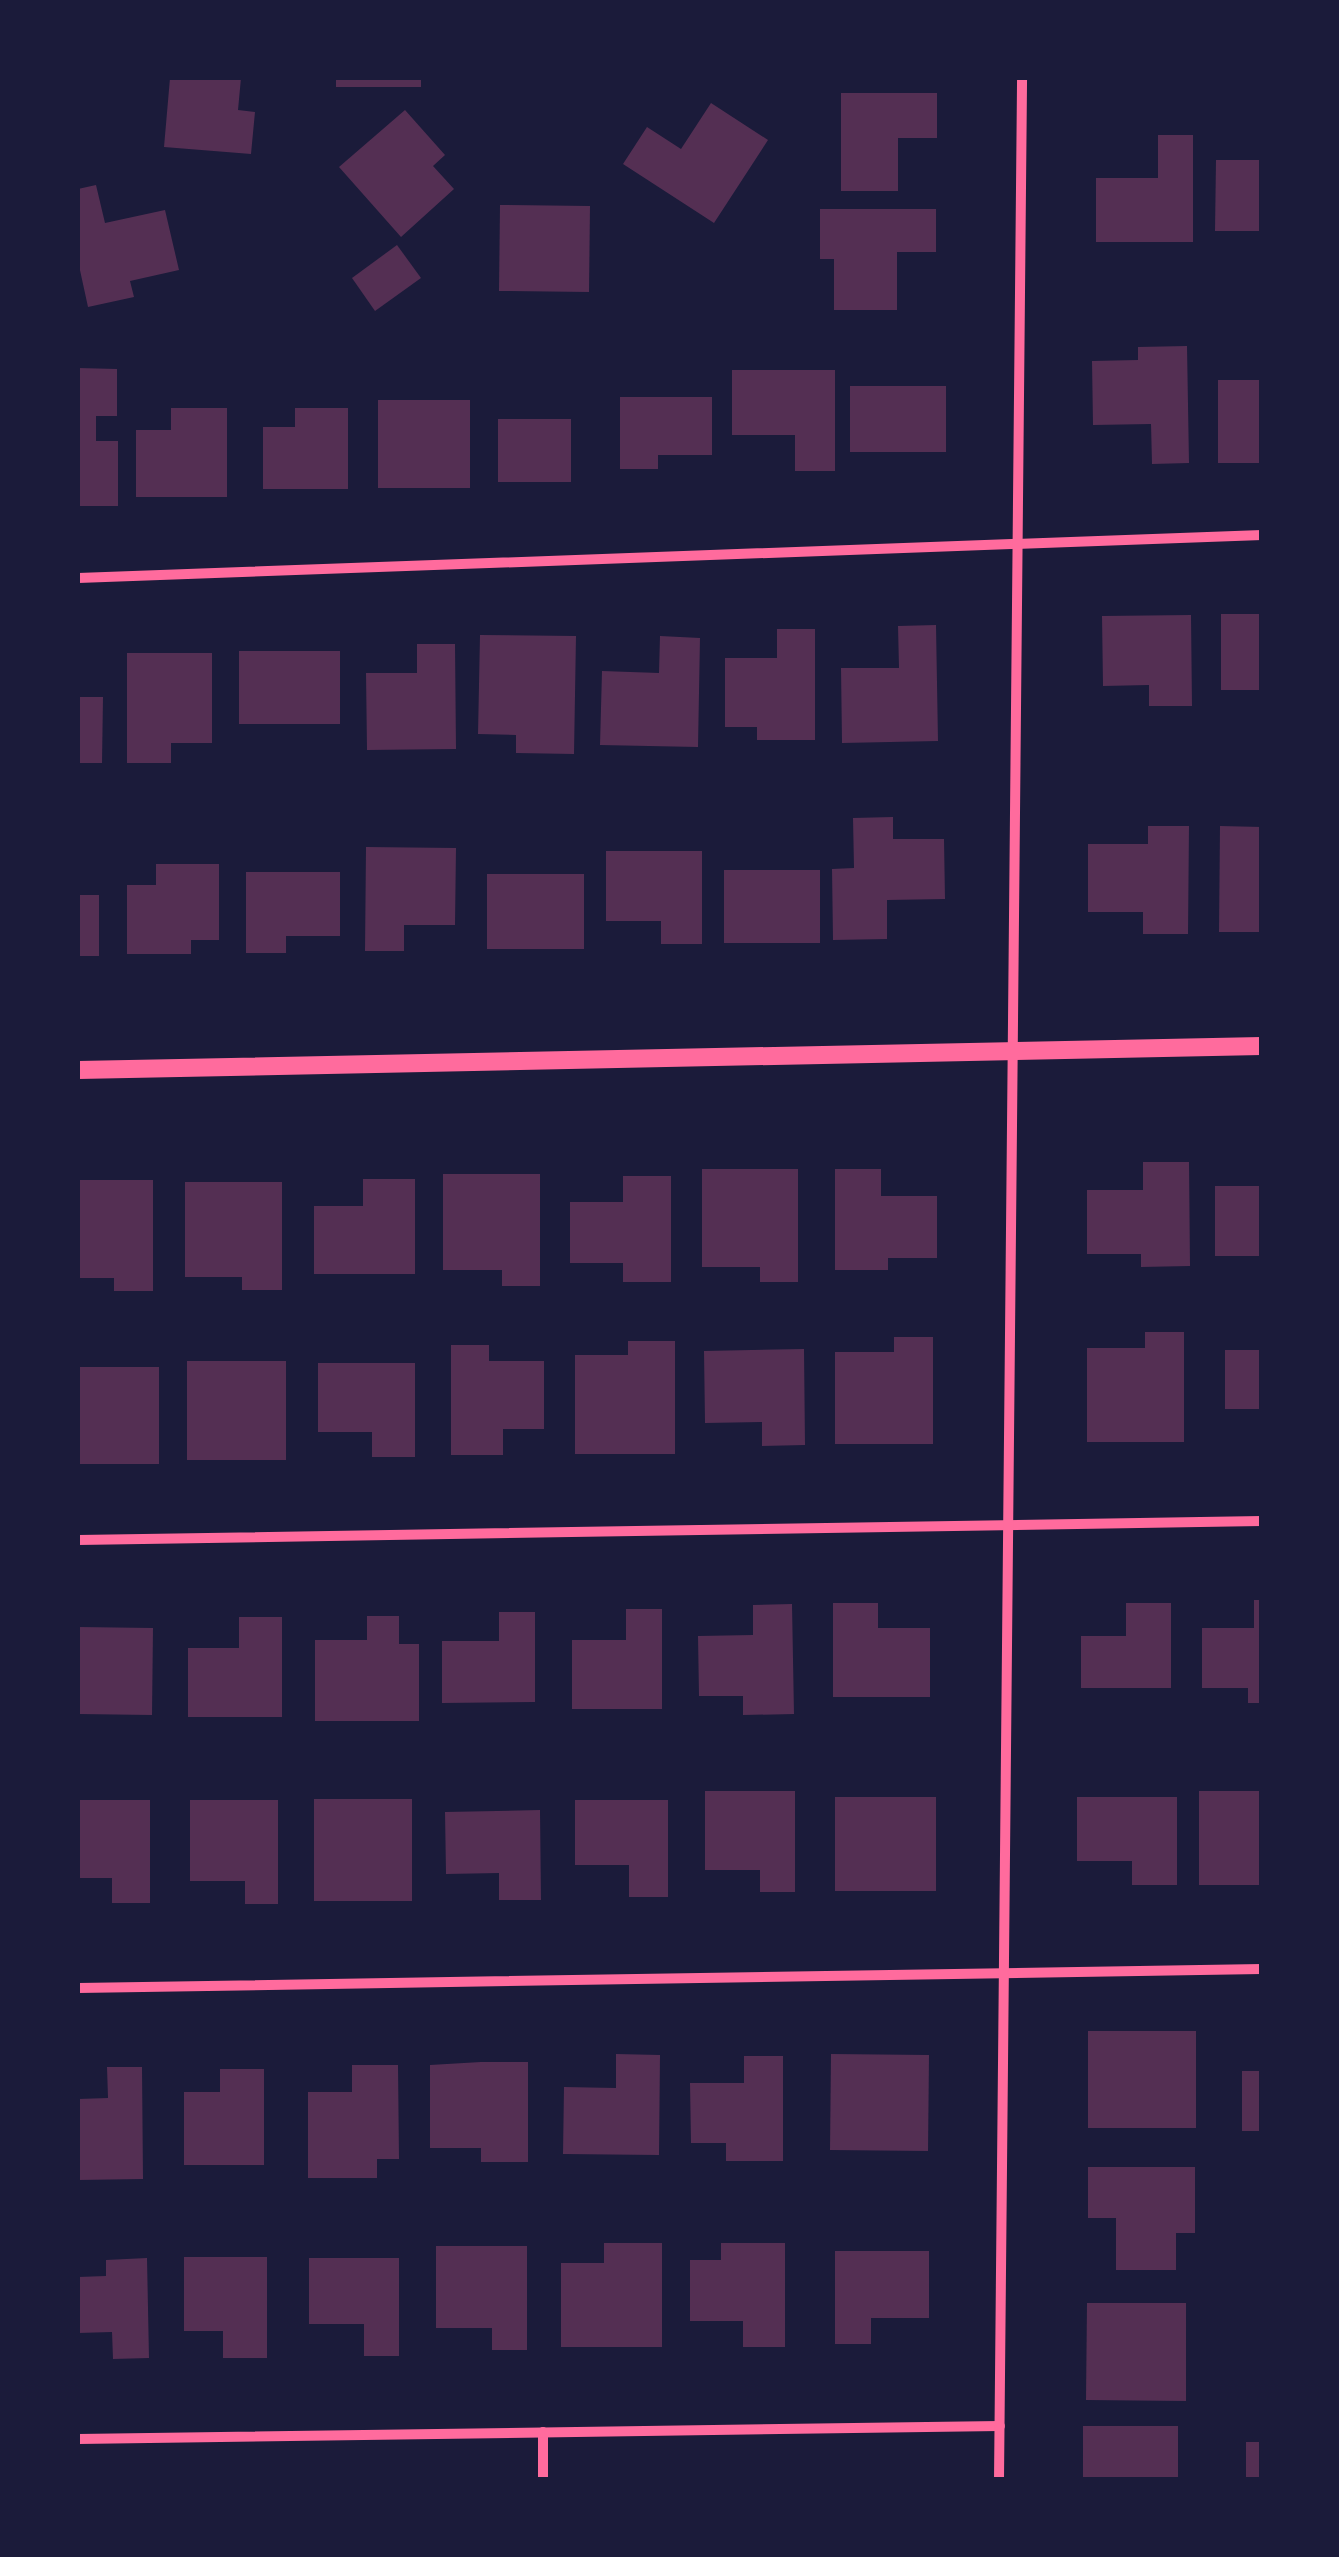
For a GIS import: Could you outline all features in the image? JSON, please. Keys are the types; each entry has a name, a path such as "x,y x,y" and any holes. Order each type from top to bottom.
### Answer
{"street":[{"path":"999,2480 1022,78"},
{"path":"78,578 1262,535"},
{"path":"78,1070 1262,1046"},
{"path":"78,1540 1262,1521"},
{"path":"78,1988 1262,1968"},
{"path":"78,2440 1000,2426"},
{"path":"543,2432 543,2480"}],"building":[{"path":"170,78 241,78 238,110 255,112 251,154 164,147"},
{"path":"336,78 421,78 421,87 336,87"},
{"path":"841,93 937,93 937,138 898,138 898,191 841,191"},
{"path":"711,103 768,140 714,223 623,164 647,127 681,149"},
{"path":"405,110 445,155 433,166 454,189 401,237 339,167"},
{"path":"1158,135 1193,135 1193,242 1096,242 1096,178 1158,178"},
{"path":"1216,160 1262,160 1262,231 1215,231"},
{"path":"96,185 105,223 165,210 179,270 130,281 134,297 88,307 78,261 78,189"},
{"path":"500,205 590,206 589,292 499,291"},
{"path":"820,209 936,209 936,252 897,252 897,310 834,310 834,259 820,259"},
{"path":"397,245 421,278 375,311 352,278"},
{"path":"1187,346 1189,463 1152,464 1151,424 1093,425 1092,361 1138,360 1138,347"},
{"path":"78,368 117,369 117,416 96,416 96,441 118,441 118,506 78,506"},
{"path":"732,370 835,370 835,471 795,471 795,435 732,435"},
{"path":"1218,380 1259,380 1262,463 1218,463"},
{"path":"850,386 946,386 946,452 850,452"},
{"path":"620,397 712,397 712,455 658,455 658,469 620,469"},
{"path":"378,400 470,400 470,488 378,488"},
{"path":"171,408 227,408 227,497 136,497 136,430 171,430"},
{"path":"295,408 348,408 348,489 263,489 263,427 295,427"},
{"path":"498,419 571,419 571,482 498,482"},
{"path":"1221,614 1262,614 1262,690 1221,690"},
{"path":"1191,615 1192,706 1149,706 1149,685 1103,686 1102,616"},
{"path":"936,625 938,741 842,743 841,668 899,668 898,626"},
{"path":"777,629 815,629 815,740 757,740 757,727 725,727 725,658 777,658"},
{"path":"480,635 576,636 574,754 516,753 516,735 478,734"},
{"path":"660,636 700,638 698,747 600,745 602,671 659,673"},
{"path":"417,644 455,644 456,749 367,750 366,673 417,673"},
{"path":"239,651 340,651 340,724 239,724"},
{"path":"127,653 212,653 212,743 171,743 171,763 127,763"},
{"path":"78,697 103,697 102,763 78,763"},
{"path":"893,817 893,839 944,839 945,899 887,900 887,939 833,940 832,869 854,868 853,818"},
{"path":"1148,826 1189,826 1188,934 1143,934 1143,912 1088,912 1088,844 1148,844"},
{"path":"1220,826 1262,827 1259,932 1219,932"},
{"path":"366,847 456,848 455,925 404,925 404,951 365,951"},
{"path":"606,851 702,851 702,944 661,944 661,921 606,921"},
{"path":"156,864 219,864 219,940 191,940 191,954 127,954 127,885 156,885"},
{"path":"724,870 820,870 820,943 724,943"},
{"path":"246,872 340,872 340,936 286,936 286,953 246,953"},
{"path":"487,874 584,874 584,949 487,949"},
{"path":"78,895 99,895 99,956 78,956"},
{"path":"1143,1162 1189,1162 1190,1266 1141,1267 1141,1254 1087,1254 1087,1190 1143,1190"},
{"path":"702,1169 798,1169 798,1282 760,1282 760,1267 702,1267"},
{"path":"835,1169 881,1169 881,1196 937,1196 937,1258 888,1258 888,1270 835,1270"},
{"path":"443,1174 540,1174 540,1286 502,1286 502,1270 443,1270"},
{"path":"623,1176 671,1176 671,1282 623,1282 623,1263 570,1263 570,1202 623,1202"},
{"path":"363,1179 415,1179 415,1274 314,1274 314,1206 363,1206"},
{"path":"78,1180 153,1180 153,1291 114,1291 114,1278 78,1278"},
{"path":"185,1182 282,1182 282,1290 242,1290 242,1277 185,1277"},
{"path":"1215,1186 1262,1186 1262,1256 1215,1256"},
{"path":"1145,1332 1184,1332 1184,1442 1087,1442 1087,1348 1145,1348"},
{"path":"894,1337 933,1337 933,1444 835,1444 835,1352 894,1352"},
{"path":"628,1341 675,1341 675,1454 575,1454 575,1355 628,1355"},
{"path":"451,1345 489,1345 489,1361 544,1361 544,1429 503,1429 503,1455 451,1455"},
{"path":"804,1349 805,1445 762,1446 762,1422 705,1423 704,1351"},
{"path":"1225,1350 1262,1350 1262,1409 1225,1409"},
{"path":"187,1361 286,1361 286,1460 187,1460"},
{"path":"318,1363 415,1363 415,1457 372,1457 372,1432 318,1432"},
{"path":"78,1367 159,1367 159,1464 78,1464"},
{"path":"1254,1600 1262,1600 1262,1703 1248,1703 1248,1688 1202,1688 1202,1628 1254,1628"},
{"path":"833,1603 878,1603 878,1628 930,1628 930,1697 833,1697"},
{"path":"1126,1603 1171,1603 1171,1688 1081,1688 1081,1636 1126,1636"},
{"path":"792,1604 794,1714 743,1715 743,1696 699,1696 698,1636 753,1635 753,1605"},
{"path":"626,1609 662,1609 662,1709 572,1709 572,1640 626,1640"},
{"path":"499,1612 535,1612 535,1702 442,1703 442,1641 499,1641"},
{"path":"367,1616 399,1616 399,1644 419,1644 419,1721 315,1721 315,1640 367,1640"},
{"path":"239,1617 282,1617 282,1717 188,1717 188,1648 239,1648"},
{"path":"78,1627 153,1628 152,1715 78,1714"},
{"path":"705,1791 795,1791 795,1892 760,1892 760,1870 705,1870"},
{"path":"1199,1791 1262,1791 1262,1885 1199,1885"},
{"path":"835,1797 936,1797 936,1891 835,1891"},
{"path":"1077,1797 1177,1797 1177,1885 1132,1885 1132,1861 1077,1861"},
{"path":"314,1799 412,1799 412,1901 314,1901"},
{"path":"78,1800 150,1800 150,1903 112,1903 112,1878 78,1878"},
{"path":"190,1800 278,1800 278,1904 245,1904 245,1881 190,1881"},
{"path":"575,1800 668,1800 668,1897 629,1897 629,1865 575,1865"},
{"path":"540,1810 541,1900 499,1900 499,1873 446,1874 445,1812"},
{"path":"1088,2031 1196,2031 1196,2128 1088,2128"},
{"path":"616,2054 660,2055 659,2155 563,2154 564,2087 616,2088"},
{"path":"831,2054 929,2055 928,2151 830,2150"},
{"path":"744,2056 783,2056 783,2161 726,2161 726,2143 691,2143 690,2083 744,2083"},
{"path":"528,2062 528,2162 481,2162 481,2148 430,2148 430,2065"},
{"path":"352,2065 398,2065 399,2159 377,2159 377,2178 308,2178 308,2092 352,2092"},
{"path":"107,2067 142,2067 143,2179 78,2180 78,2099 108,2098"},
{"path":"220,2069 264,2069 264,2165 184,2165 184,2092 220,2092"},
{"path":"1242,2071 1262,2071 1262,2131 1242,2131"},
{"path":"1088,2167 1195,2167 1195,2233 1176,2233 1176,2270 1116,2270 1116,2218 1088,2218"},
{"path":"604,2243 662,2243 662,2347 561,2347 561,2263 604,2263"},
{"path":"721,2243 785,2243 785,2347 743,2347 743,2321 690,2321 690,2260 721,2260"},
{"path":"436,2246 527,2246 527,2350 492,2350 492,2328 436,2328"},
{"path":"835,2251 929,2251 929,2318 871,2318 871,2344 835,2344"},
{"path":"184,2257 267,2257 267,2358 223,2358 223,2331 184,2331"},
{"path":"147,2258 149,2358 113,2359 112,2332 78,2333 78,2277 106,2276 106,2260"},
{"path":"309,2258 399,2258 399,2356 364,2356 364,2324 309,2324"},
{"path":"1087,2303 1186,2303 1186,2401 1086,2400"},
{"path":"1083,2426 1178,2426 1178,2480 1083,2480"},
{"path":"1246,2442 1262,2442 1262,2480 1246,2480"}]}
